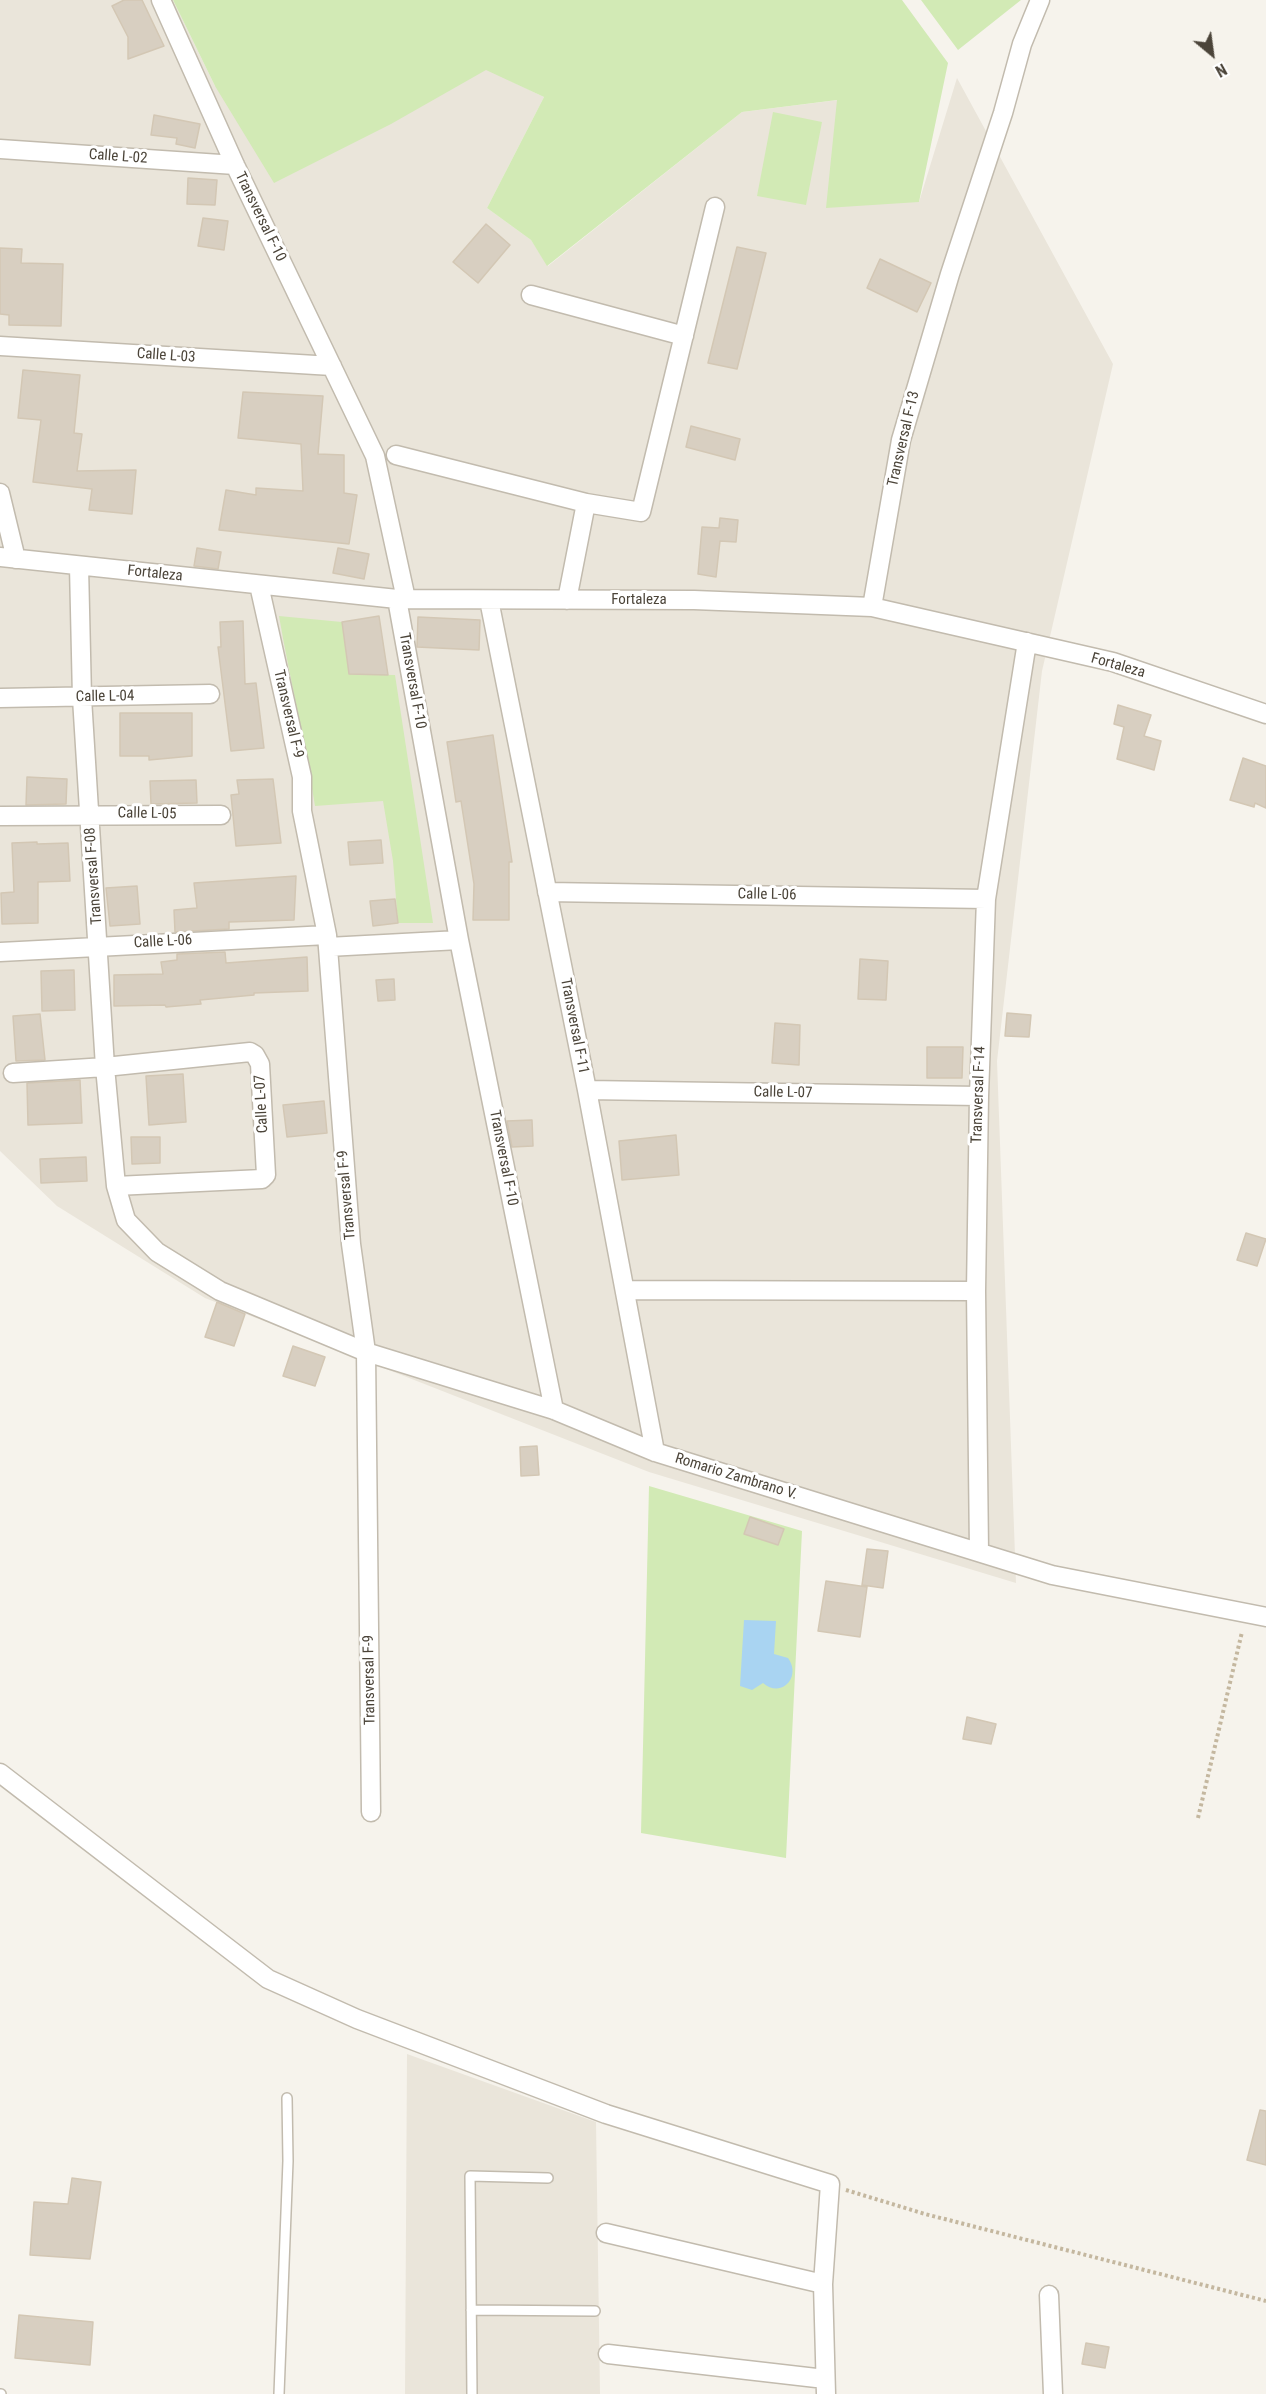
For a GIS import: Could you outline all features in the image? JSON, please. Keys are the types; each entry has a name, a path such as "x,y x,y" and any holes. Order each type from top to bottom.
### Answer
{"street":[{"name":"Transversal F-10","path":"161,0 235,165 375,456 459,940 554,1410"},
{"name":"Transversal F-13","path":"872,607 901,440 950,274 1003,113 1022,44 1040,0"},
{"name":"Calle L-02","path":"0,149 235,165"},
{"path":"396,455 586,503 641,512 715,207"},
{"path":"531,295 684,336"},
{"name":"Calle L-03","path":"0,345 332,366"},
{"path":"0,493 8,558"},
{"path":"567,600 586,503"},
{"name":"Fortaleza","path":"8,558 401,599 694,600 872,607 1113,662 1266,714"},
{"name":"Transversal F-08","path":"79,566 82,698 105,1067 116,1186 126,1220 157,1252 220,1291"},
{"name":"Transversal F-9","path":"259,585 302,777 302,811 327,941 351,1244 366,1352 371,1812"},
{"name":"Transversal F-11","path":"489,600 587,1090 655,1452"},
{"name":"Transversal F-14","path":"979,1552 976,1291 979,1096 986,899 1027,642"},
{"name":"Calle L-04","path":"0,698 210,694"},
{"name":"Calle L-05","path":"0,816 221,815"},
{"name":"Calle L-06","path":"547,892 986,899"},
{"name":"Calle L-06","path":"0,952 98,945 459,940"},
{"name":"Calle L-07","path":"13,1072 105,1067 250,1052 255,1055 260,1064 266,1175 262,1179 116,1186"},
{"name":"Calle L-07","path":"587,1090 979,1096"},
{"path":"625,1290 976,1291"},
{"name":"Romario Zambrano V.","path":"220,1291 366,1352 554,1410 655,1452 1052,1575 1266,1617"},
{"path":"0,1773 268,1979 357,2019 606,2114 830,2184 823,2284 825,2387 608,2354"},
{"path":"606,2233 823,2284"},
{"path":"1049,2295 1053,2394"}],"lane":[{"path":"279,2394 288,2161 287,2098"},
{"path":"472,2394 470,2176 548,2178"},
{"path":"471,2310 595,2311"}],"path":[{"path":"1198,1818 1246,1613"},
{"path":"830,2184 925,2214 1266,2301"}],"shaded area":[{"path":"0,0 173,0 215,86 486,69 544,97 487,208 531,240 548,266 742,112 838,100 919,202 957,78 1113,364 1042,671 997,1061 1016,1583 649,1472 205,1298 57,1206 0,1151"},
{"path":"407,2054 596,2122 600,2394 405,2394"}],"green space":[{"path":"173,0 902,0 948,63 919,202 826,208 837,100 742,112 547,266 531,240 487,208 544,97 486,70 391,124 274,183 215,86"},
{"path":"921,0 1021,0 958,50"},
{"path":"773,112 822,122 806,205 757,196"},
{"path":"279,616 342,622 349,674 395,675 433,923 398,923 393,861 383,801 315,806"},
{"path":"649,1486 802,1531 786,1858 641,1833"}],"water":[{"path":"744,1620 776,1621 774,1654 788,1658 792,1665 793,1672 788,1684 776,1689 763,1683 752,1690 740,1686"}],"building":[{"path":"124,0 142,0 164,46 128,59 128,37 112,6"},
{"path":"154,115 200,124 195,148 176,144 177,138 151,135"},
{"path":"188,178 217,180 215,205 187,204"},
{"path":"203,218 228,221 224,250 198,246"},
{"path":"486,224 510,245 478,283 453,262"},
{"path":"737,247 766,253 737,369 708,363"},
{"path":"0,248 22,249 21,263 63,264 61,326 9,325 9,315 0,314"},
{"path":"880,259 931,283 917,312 867,288"},
{"path":"23,370 80,375 74,433 82,434 77,471 136,470 132,514 89,510 92,489 33,482 41,420 18,418"},
{"path":"243,392 323,396 318,454 344,455 344,493 357,495 349,544 219,530 226,490 256,495 256,488 303,491 301,444 238,438"},
{"path":"691,426 740,439 735,460 686,447"},
{"path":"720,518 738,520 736,542 720,541 716,577 698,574 702,527 719,528"},
{"path":"197,548 221,552 218,569 194,566"},
{"path":"338,548 369,554 364,579 333,573"},
{"path":"379,616 388,675 349,674 342,622"},
{"path":"418,617 480,620 479,650 417,647"},
{"path":"243,621 245,684 256,683 264,748 231,751 218,647 221,647 220,622"},
{"path":"1118,705 1151,715 1144,736 1161,741 1154,770 1117,759 1124,727 1114,724"},
{"path":"120,713 192,713 192,756 149,760 149,756 120,756"},
{"path":"493,735 512,862 509,862 509,920 473,920 474,884 461,801 456,802 447,742"},
{"path":"1243,758 1266,766 1266,808 1255,803 1254,807 1230,800"},
{"path":"27,777 67,779 66,804 26,805"},
{"path":"273,779 281,843 236,846 231,795 239,794 237,780"},
{"path":"196,780 197,803 151,804 150,781"},
{"path":"381,840 383,863 350,865 348,842"},
{"path":"37,842 37,844 68,843 70,881 38,882 38,923 2,924 1,893 14,892 12,843"},
{"path":"296,876 294,920 229,922 229,929 175,932 174,910 197,908 194,883"},
{"path":"137,886 140,924 110,926 106,888"},
{"path":"395,899 398,923 373,926 370,901"},
{"path":"225,952 226,963 307,957 308,991 254,993 254,995 200,1000 201,1004 166,1007 165,1005 114,1006 114,975 163,974 161,962 177,960 177,954"},
{"path":"860,959 888,961 886,1000 858,999"},
{"path":"74,970 75,1010 42,1011 41,971"},
{"path":"394,979 395,1000 378,1001 376,980"},
{"path":"1007,1013 1031,1015 1029,1037 1005,1036"},
{"path":"40,1014 45,1060 16,1061 13,1016"},
{"path":"775,1023 800,1025 799,1065 772,1063"},
{"path":"927,1047 963,1047 962,1078 927,1078"},
{"path":"183,1074 186,1122 149,1125 146,1076"},
{"path":"80,1080 82,1123 28,1125 27,1083"},
{"path":"324,1101 327,1133 287,1137 283,1105"},
{"path":"532,1120 533,1146 512,1147 507,1121"},
{"path":"676,1135 679,1175 622,1180 619,1141"},
{"path":"131,1137 160,1137 160,1163 132,1164"},
{"path":"86,1157 87,1181 41,1183 40,1159"},
{"path":"1246,1233 1266,1239 1257,1266 1237,1260"},
{"path":"217,1302 245,1314 234,1346 205,1337"},
{"path":"293,1346 325,1357 315,1386 283,1376"},
{"path":"537,1446 539,1475 521,1476 520,1447"},
{"path":"750,1517 784,1529 778,1545 744,1534"},
{"path":"867,1549 888,1551 883,1588 862,1585"},
{"path":"826,1581 867,1587 860,1637 818,1631"},
{"path":"967,1717 996,1724 991,1744 963,1739"},
{"path":"1260,2110 1266,2111 1266,2165 1247,2160"},
{"path":"72,2178 101,2182 90,2259 30,2255 34,2202 68,2204"},
{"path":"19,2315 93,2322 90,2365 15,2358"},
{"path":"1086,2343 1109,2347 1105,2368 1082,2364"}]}
